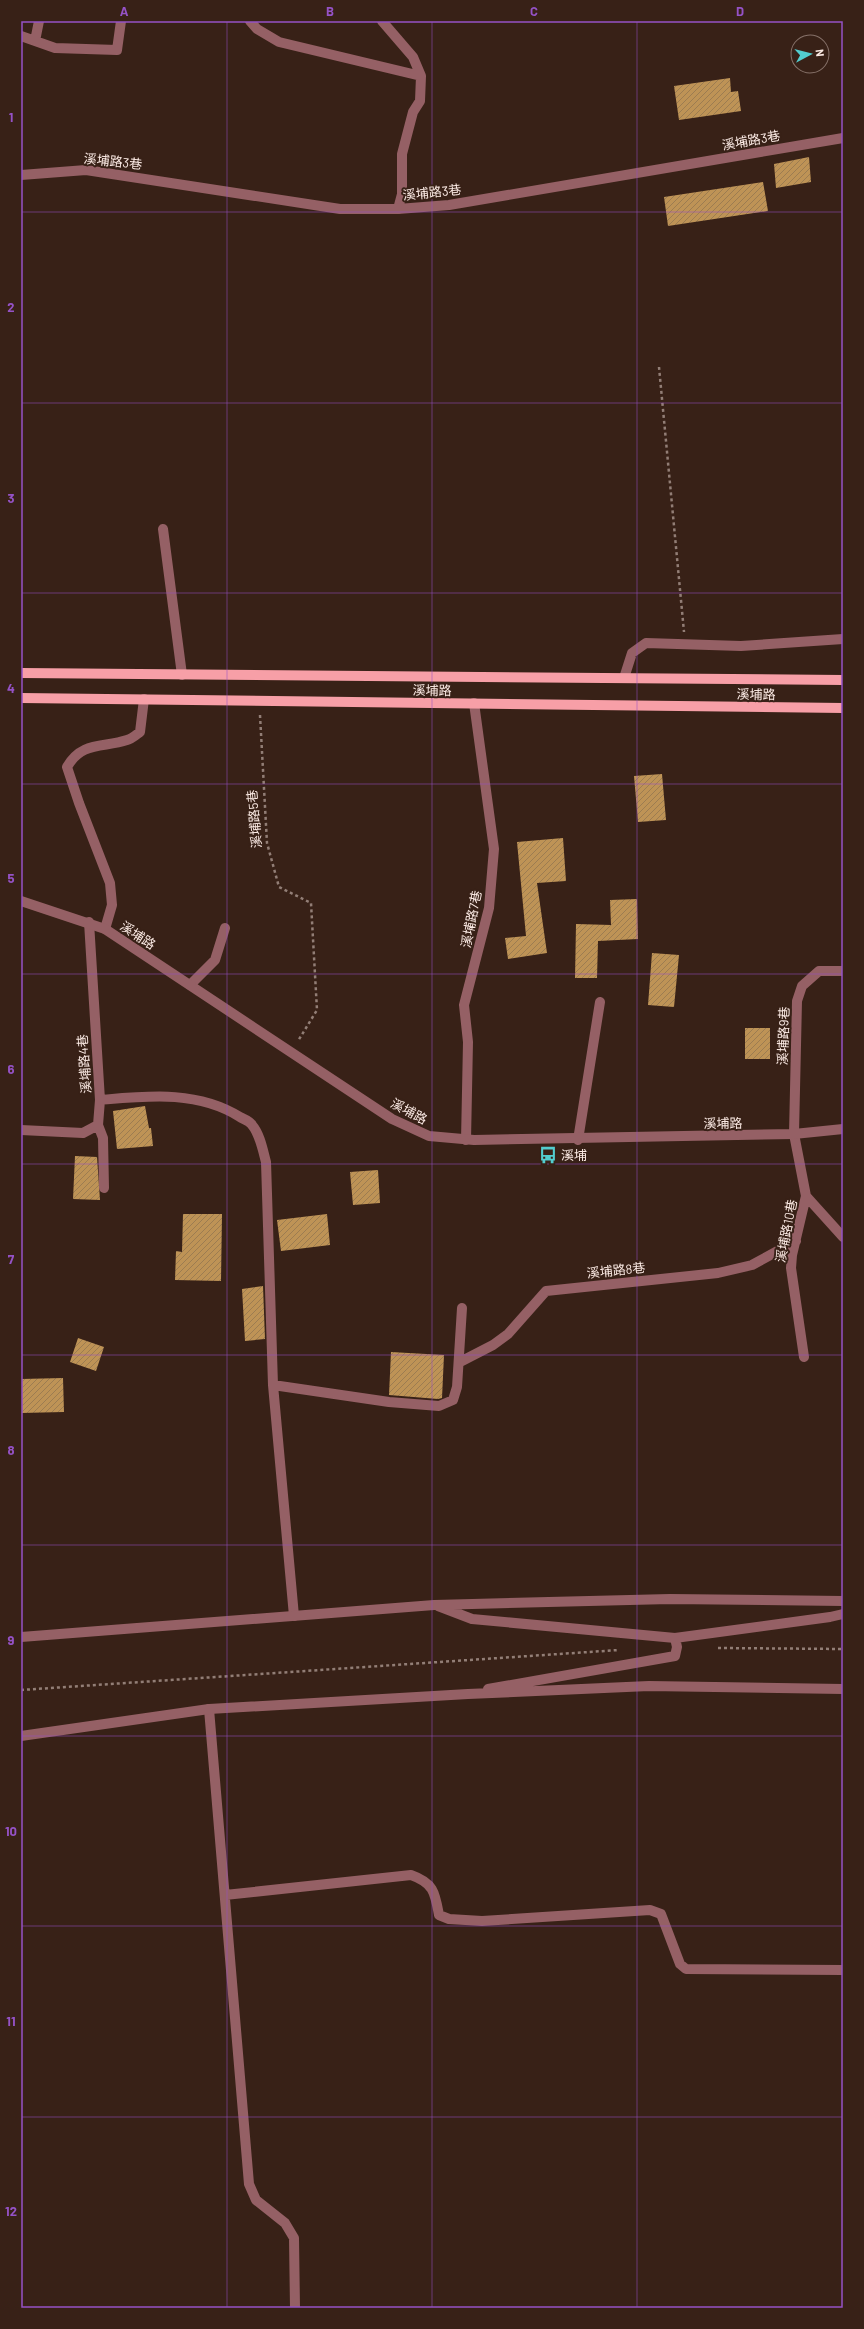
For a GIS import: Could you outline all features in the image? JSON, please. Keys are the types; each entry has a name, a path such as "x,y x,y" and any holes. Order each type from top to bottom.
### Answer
{"main road":[{"name":"溪埔路","path":"21,673 843,680"},
{"name":"溪埔路","path":"21,698 843,708"}],"street":[{"path":"35,41 39,21"},
{"path":"21,36 55,48 117,50 121,21"},
{"path":"250,21 257,29 279,42 421,76"},
{"path":"382,21 413,57 421,76 420,101 413,112 402,154 402,194 398,209"},
{"name":"溪埔路3巷","path":"21,175 86,170 340,209 398,209 449,205 843,138"},
{"path":"163,529 182,675"},
{"path":"624,678 632,653 646,643 685,646 741,646 843,639"},
{"path":"105,929 112,905 110,883 79,803 68,767 73,756 90,747 129,740 140,732 144,699"},
{"name":"溪埔路7巷","path":"466,1140 468,1042 464,1005 489,908 494,849 474,703"},
{"name":"溪埔路","path":"21,901 89,922 105,929 392,1119 429,1136 466,1140 578,1140 794,1134 843,1129"},
{"name":"溪埔路4巷","path":"89,922 100,1100 98,1125"},
{"path":"190,985 215,960 224,928"},
{"name":"溪埔路9巷","path":"794,1134 797,1001 802,986 819,971 843,971"},
{"path":"578,1140 600,1002"},
{"path":"100,1100 159,1095 182,1096 231,1111 252,1125 266,1162 273,1384 294,1616"},
{"path":"21,1130 83,1133 98,1125 104,1143 104,1188"},
{"name":"溪埔路10巷","path":"794,1134 806,1196 791,1268 804,1357"},
{"path":"806,1196 843,1237"},
{"name":"溪埔路8巷","path":"460,1362 493,1345 508,1334 546,1291 718,1273 752,1265 796,1241"},
{"path":"273,1384 388,1402 439,1406 453,1400 457,1387 460,1362 462,1308"},
{"path":"21,1637 434,1604 670,1599 843,1601"},
{"path":"434,1604 472,1619 675,1638 843,1614"},
{"path":"468,1694 505,1684 675,1656 677,1647 675,1638"},
{"path":"21,1736 209,1709 468,1694 648,1686 843,1688"},
{"path":"209,1709 249,2184 256,2200 285,2224 294,2238 295,2308"},
{"path":"225,1894 411,1875 425,1880 434,1892 440,1915 449,1919 482,1921 650,1910 661,1914 680,1964 686,1969 843,1970"}],"path":[{"path":"659,367 685,646"},
{"name":"溪埔路5巷","path":"260,701 267,843 279,887 311,903 317,1010 292,1052"},
{"path":"716,1648 843,1649"},
{"path":"21,1690 623,1650"}],"building":[{"path":"730,78 731,92 738,91 741,111 679,120 674,86"},
{"path":"809,157 811,182 776,188 774,164"},
{"path":"763,182 768,211 668,226 664,197"},
{"path":"662,774 666,820 638,822 634,776"},
{"path":"563,838 566,881 537,883 547,953 508,959 505,938 526,936 517,842"},
{"path":"637,899 638,939 598,941 597,978 575,978 576,924 611,925 610,900"},
{"path":"652,953 679,955 674,1007 648,1005"},
{"path":"745,1028 770,1028 770,1059 745,1059"},
{"path":"145,1106 149,1128 151,1128 153,1146 117,1149 113,1111"},
{"path":"75,1156 97,1157 100,1200 73,1199"},
{"path":"378,1170 380,1203 353,1205 350,1172"},
{"path":"183,1214 222,1214 221,1281 175,1280 176,1251 182,1252"},
{"path":"327,1214 330,1245 281,1251 277,1220"},
{"path":"263,1286 265,1339 245,1341 242,1289"},
{"path":"78,1338 104,1347 96,1371 70,1362"},
{"path":"391,1352 444,1355 442,1398 438,1399 389,1395"},
{"path":"63,1378 64,1412 21,1413 21,1379"}],"place":[{"name":"溪埔","path":"548,1155"}]}
